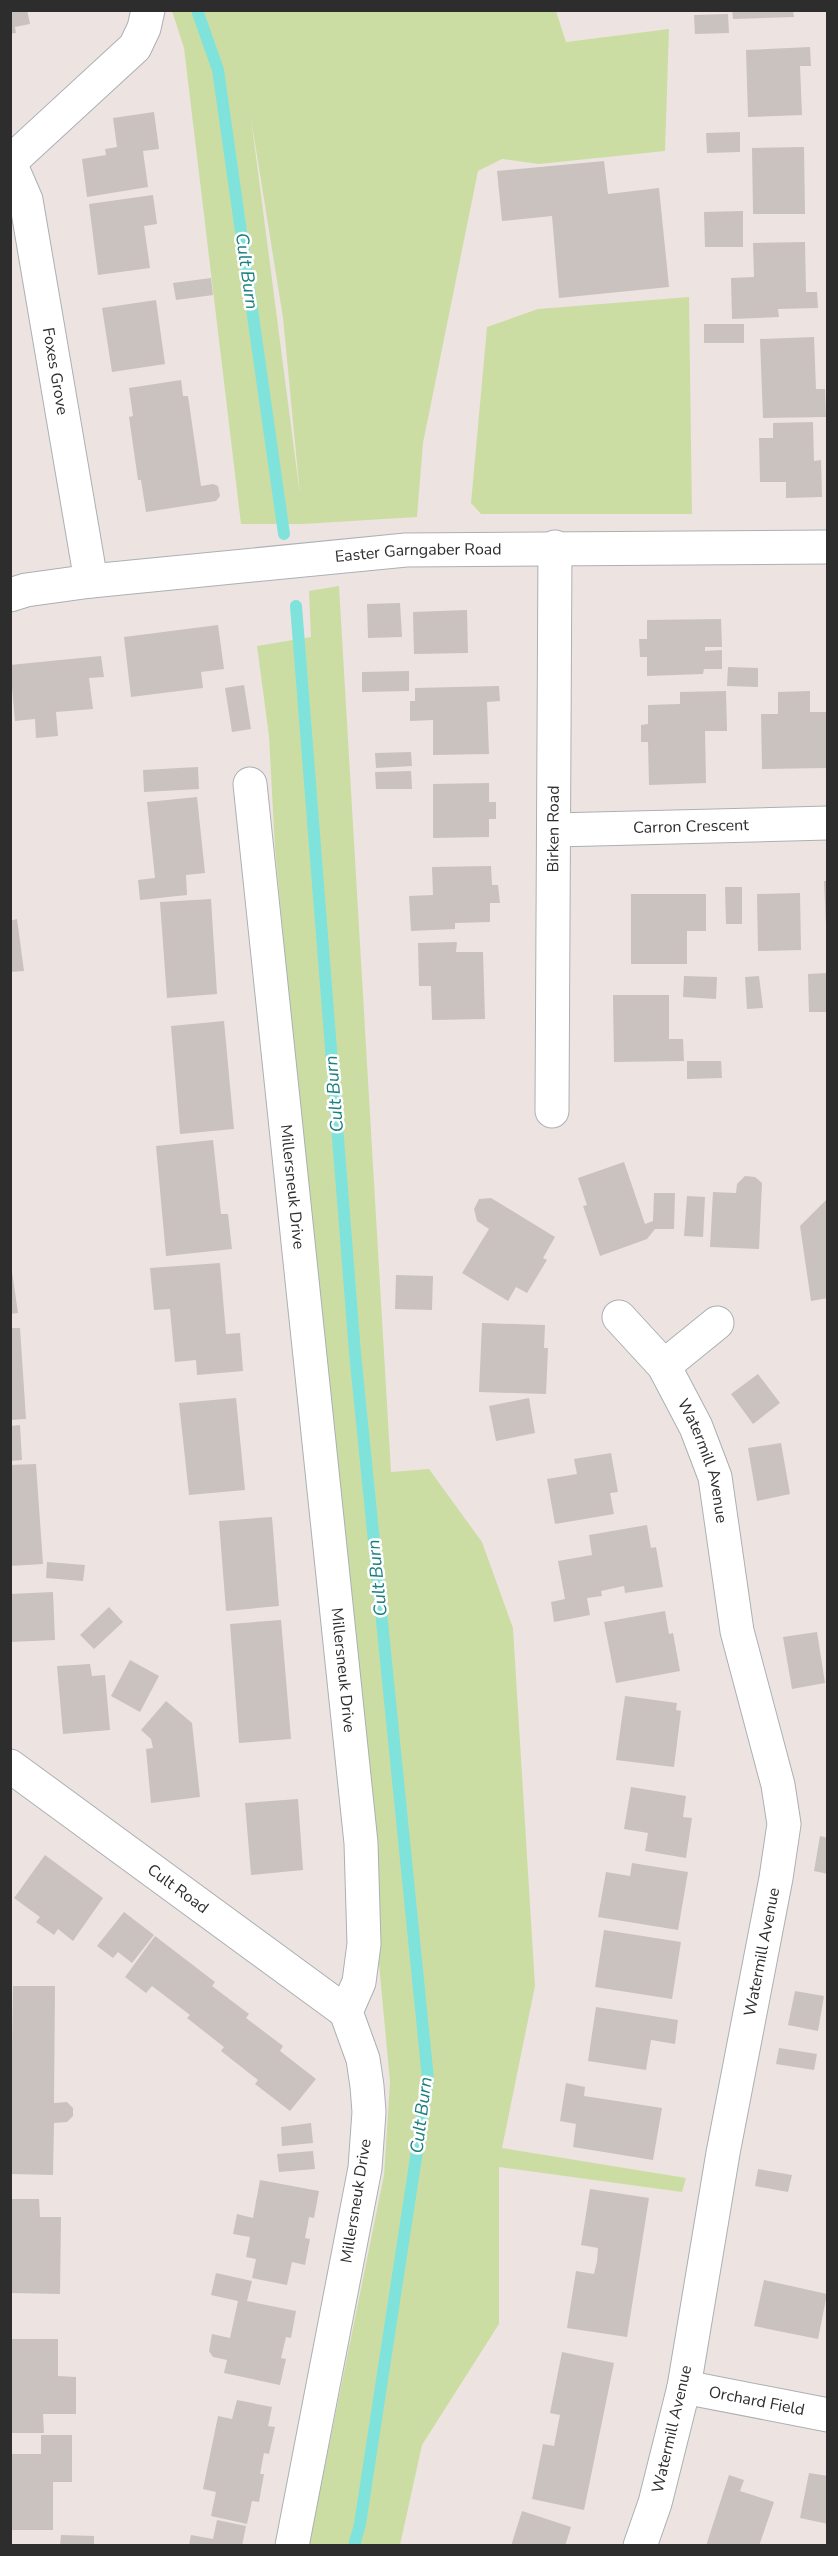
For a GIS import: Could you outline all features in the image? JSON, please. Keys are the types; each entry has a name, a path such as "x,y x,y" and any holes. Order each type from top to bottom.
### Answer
{"street":[{"path":"10,162 135,47 144,28 148,10"},
{"name":"Foxes Grove","path":"10,162 26,200 91,581"},
{"name":"Easter Garngaber Road","path":"10,595 26,590 91,581 406,550 555,547 828,547"},
{"name":"Birken Road","path":"552,1111 555,547"},
{"name":"Millersneuk Drive","path":"250,784 361,1843 364,1944 359,1982 346,2012 363,2059 369,2112 365,2168 292,2546"},
{"name":"Carron Crescent","path":"555,830 828,823"},
{"name":"Watermill Avenue","path":"619,1317 664,1366 696,1427 715,1477 737,1631 778,1785 784,1824 776,1878 723,2153 684,2387 655,2503 640,2546"},
{"path":"664,1366 717,1323"},
{"name":"Cult Road","path":"10,1766 346,2012"},
{"name":"Orchard Field","path":"684,2387 828,2415"}],"green space":[{"path":"172,11 556,11 566,42 669,29 665,151 539,164 502,159 478,171 423,443 417,517 303,524 241,524 184,48","holes":["251,118 283,318 300,495"]},
{"path":"689,297 692,514 481,514 471,503 487,327 538,309"},
{"path":"339,586 391,1472 429,1469 482,1542 513,1628 535,1986 502,2148 686,2178 682,2192 499,2167 499,2324 422,2445 400,2545 309,2545 384,2175 390,2082 275,849 269,736 257,646 311,637 309,591"}],"building":[{"path":"10,10 27,10 30,24 15,27 16,33 10,34"},
{"path":"732,10 793,10 794,17 733,19"},
{"path":"728,14 729,33 695,34 694,15"},
{"path":"810,47 811,66 800,66 802,115 748,117 746,50"},
{"path":"154,112 159,149 143,151 148,187 87,197 82,159 106,155 105,149 117,147 113,118"},
{"path":"740,132 740,152 707,153 706,133"},
{"path":"804,147 805,214 753,214 752,148"},
{"path":"604,161 608,194 659,188 669,287 559,298 552,216 502,221 497,171"},
{"path":"153,195 157,224 144,226 150,268 98,275 89,204"},
{"path":"743,211 743,247 705,247 704,212"},
{"path":"805,242 806,292 817,292 818,308 778,309 779,317 732,319 731,278 754,277 753,243"},
{"path":"211,278 213,295 176,300 173,283"},
{"path":"156,300 165,364 112,372 102,308"},
{"path":"704,324 744,324 744,343 704,343"},
{"path":"814,337 816,389 825,389 826,417 763,418 760,339"},
{"path":"181,380 183,396 188,396 201,486 213,484 218,486 220,496 216,501 146,512 141,480 138,480 129,417 133,416 129,388"},
{"path":"813,422 814,461 821,460 822,497 786,498 786,482 760,482 759,438 773,438 773,423"},
{"path":"400,603 402,637 368,638 367,604"},
{"path":"467,610 468,653 414,654 413,612"},
{"path":"721,619 722,647 705,647 705,651 722,650 722,669 704,669 703,674 647,676 647,657 640,657 639,639 647,639 647,620"},
{"path":"218,625 224,669 201,672 203,688 131,697 124,637"},
{"path":"101,656 104,677 89,678 93,709 56,712 58,736 36,738 35,719 15,721 10,665"},
{"path":"728,667 758,668 758,687 727,686"},
{"path":"409,671 409,691 362,692 362,672"},
{"path":"244,685 251,729 232,732 225,688"},
{"path":"499,686 500,701 487,702 489,754 433,755 433,720 410,721 410,701 415,701 415,688"},
{"path":"726,691 727,731 705,731 706,783 649,785 648,742 641,742 641,725 648,724 648,705 680,704 680,692"},
{"path":"810,691 810,712 828,712 828,768 762,769 761,714 778,714 778,692"},
{"path":"411,752 412,766 376,768 375,753"},
{"path":"198,767 199,789 144,792 143,770"},
{"path":"411,771 412,789 376,789 375,772"},
{"path":"489,783 489,802 496,802 496,819 489,819 489,837 433,838 433,784"},
{"path":"197,797 205,873 186,875 187,895 140,900 138,880 155,878 147,802"},
{"path":"491,866 492,885 498,885 500,903 490,903 490,922 455,923 455,929 411,931 409,896 433,895 432,867"},
{"path":"824,881 828,881 828,925 826,925"},
{"path":"725,887 742,887 742,924 726,924"},
{"path":"800,893 801,950 758,951 757,894"},
{"path":"631,894 706,894 706,931 687,931 687,964 631,964"},
{"path":"211,899 217,994 167,998 160,902"},
{"path":"17,919 24,971 10,972 10,921"},
{"path":"457,942 456,952 483,952 485,1019 432,1020 431,986 419,986 418,943"},
{"path":"828,973 828,1012 809,1012 808,974"},
{"path":"684,976 717,977 716,999 683,997"},
{"path":"759,976 763,1008 747,1009 745,977"},
{"path":"613,995 669,995 669,1039 683,1039 684,1061 614,1062"},
{"path":"224,1021 234,1129 180,1134 171,1026"},
{"path":"687,1061 721,1061 722,1078 687,1079"},
{"path":"213,1140 221,1214 228,1214 232,1249 166,1256 156,1146"},
{"path":"624,1162 645,1224 653,1221 654,1193 675,1193 674,1229 655,1229 647,1239 600,1256 583,1206 587,1205 578,1178"},
{"path":"745,1176 755,1177 762,1183 759,1249 710,1247 713,1192 736,1193 737,1184"},
{"path":"687,1196 705,1197 703,1237 684,1236"},
{"path":"491,1198 555,1237 543,1258 547,1260 527,1293 516,1287 508,1301 462,1273 489,1229 477,1221 474,1209 479,1199"},
{"path":"828,1198 828,1298 811,1301 800,1226"},
{"path":"10,1258 18,1313 10,1314"},
{"path":"220,1263 226,1334 240,1333 243,1371 197,1375 196,1360 175,1362 170,1309 154,1310 150,1268"},
{"path":"396,1275 433,1276 432,1310 395,1309"},
{"path":"482,1323 545,1325 544,1348 548,1348 546,1394 479,1392"},
{"path":"10,1328 20,1328 26,1419 10,1420"},
{"path":"758,1374 780,1403 753,1424 731,1394"},
{"path":"236,1398 245,1490 189,1495 179,1403"},
{"path":"529,1398 535,1433 496,1441 489,1406"},
{"path":"20,1425 22,1460 10,1461 10,1426"},
{"path":"781,1443 790,1494 757,1501 748,1448"},
{"path":"611,1453 618,1492 610,1493 614,1514 555,1524 547,1479 577,1474 574,1459"},
{"path":"36,1464 43,1564 10,1566 10,1465"},
{"path":"272,1517 279,1606 226,1611 219,1521"},
{"path":"647,1525 651,1548 656,1547 663,1587 625,1593 624,1586 601,1591 602,1596 587,1598 590,1615 554,1622 551,1602 565,1599 558,1561 592,1555 589,1535"},
{"path":"47,1562 85,1565 83,1581 46,1578"},
{"path":"53,1592 55,1640 10,1642 10,1594"},
{"path":"109,1607 123,1622 94,1649 80,1635"},
{"path":"665,1611 669,1634 673,1633 680,1671 616,1683 604,1622"},
{"path":"281,1620 291,1739 239,1743 230,1624"},
{"path":"817,1632 825,1683 792,1689 783,1637"},
{"path":"130,1660 159,1676 140,1712 111,1696"},
{"path":"90,1664 92,1676 105,1675 110,1730 63,1734 57,1666"},
{"path":"625,1696 677,1703 676,1710 681,1711 674,1767 616,1760"},
{"path":"166,1701 192,1723 200,1797 151,1803 146,1749 153,1748 151,1739 141,1730"},
{"path":"631,1787 686,1796 683,1817 692,1818 686,1858 645,1851 648,1833 624,1829"},
{"path":"298,1799 303,1870 251,1875 245,1803"},
{"path":"820,1836 828,1838 828,1874 814,1871"},
{"path":"45,1855 103,1898 73,1941 58,1929 54,1935 36,1922 40,1917 14,1898"},
{"path":"632,1863 688,1872 678,1930 598,1917 606,1872 630,1876"},
{"path":"124,1912 154,1935 132,1963 118,1952 113,1958 97,1946"},
{"path":"604,1930 681,1942 672,1999 595,1987"},
{"path":"155,1936 215,1982 212,1986 249,2014 246,2018 283,2046 280,2051 316,2079 290,2111 255,2084 258,2080 221,2051 224,2047 187,2018 190,2015 152,1986 146,1993 125,1977"},
{"path":"13,1986 55,1986 54,2103 67,2102 73,2108 73,2116 67,2122 54,2123 53,2175 10,2174"},
{"path":"795,1991 824,1996 818,2031 788,2025"},
{"path":"596,2007 678,2020 675,2044 651,2040 646,2070 588,2061"},
{"path":"779,2048 817,2054 814,2070 776,2064"},
{"path":"566,2083 585,2087 584,2096 662,2108 653,2160 573,2147 576,2124 560,2121"},
{"path":"311,2123 313,2143 282,2146 281,2127"},
{"path":"313,2151 315,2169 279,2172 277,2154"},
{"path":"758,2169 792,2175 788,2192 755,2186"},
{"path":"260,2180 319,2191 314,2218 309,2217 305,2238 310,2239 305,2265 292,2262 287,2285 252,2278 256,2259 246,2257 250,2237 233,2234 237,2214 253,2218"},
{"path":"590,2189 649,2198 627,2337 567,2328 576,2271 594,2274 597,2261 598,2248 581,2245"},
{"path":"10,2199 39,2199 40,2217 61,2217 60,2294 10,2293"},
{"path":"216,2273 252,2281 247,2301 296,2311 291,2338 286,2337 281,2358 286,2359 280,2385 224,2373 227,2360 213,2357 209,2351 212,2334 230,2338 238,2301 211,2295"},
{"path":"764,2280 827,2294 818,2339 754,2326"},
{"path":"10,2339 58,2339 58,2376 76,2377 76,2414 43,2414 44,2433 10,2433"},
{"path":"562,2352 614,2363 584,2510 532,2499 543,2444 554,2446 560,2415 550,2413"},
{"path":"237,2400 272,2407 268,2426 275,2427 269,2454 264,2453 260,2474 264,2474 259,2502 252,2501 247,2524 211,2516 216,2492 203,2489 218,2416 232,2419"},
{"path":"41,2435 72,2435 72,2482 53,2482 53,2530 10,2530 10,2454 41,2454"},
{"path":"809,2473 828,2476 828,2524 800,2518"},
{"path":"729,2475 744,2480 740,2491 774,2502 759,2546 706,2546"},
{"path":"522,2511 571,2527 565,2546 511,2546"},
{"path":"217,2520 246,2526 242,2546 189,2546 191,2535 213,2539"},
{"path":"61,2535 94,2536 94,2546 60,2546"}],"waterway":[{"name":"Cult Burn","path":"197,10 218,70 284,534"},
{"name":"Cult Burn","path":"296,606 355,1353 428,2079 360,2524 354,2546"}]}
